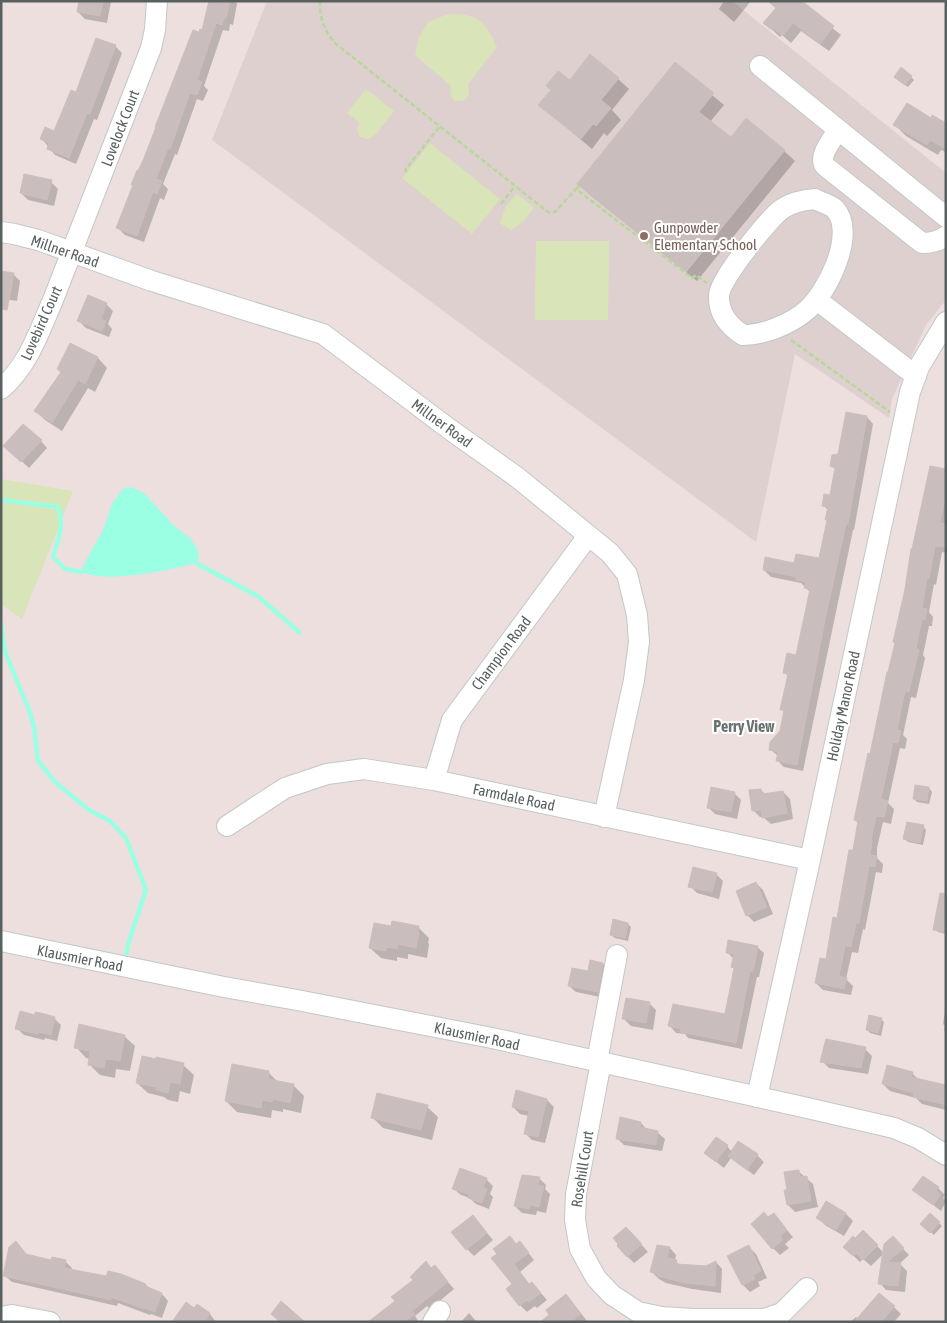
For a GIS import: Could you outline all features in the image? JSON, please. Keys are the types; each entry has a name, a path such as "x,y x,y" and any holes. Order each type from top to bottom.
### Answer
{"street":[{"name":"Lovelock Court","path":"72,252 151,48 155,30 157,1"},
{"path":"760,66 946,217"},
{"path":"838,130 822,158 822,163 825,166 922,243 931,243 941,240 946,236"},
{"path":"815,199 835,209 844,228 842,245 833,272 817,300 806,311 789,321 756,335 744,335 736,330 728,322 720,309 719,294 723,281 771,218 783,208 800,200 815,199"},
{"name":"Millner Road","path":"1,232 14,234 72,252 152,281 323,334 518,478 610,553 627,574 637,615 639,642 634,680 604,817"},
{"name":"Lovebird Court","path":"1,389 23,366 72,252"},
{"path":"817,300 916,376"},
{"name":"Holiday Manor Road","path":"757,1097 810,860 902,424 916,376 930,346 946,322"},
{"name":"Champion Road","path":"434,780 452,720 588,536"},
{"name":"Farmdale Road","path":"227,826 286,788 327,774 364,769 434,780 810,860"},
{"name":"Klausmier Road","path":"1,941 224,987 492,1038 894,1128 918,1138 946,1155"},
{"name":"Rosehill Court","path":"618,955 576,1194 575,1220 580,1249 596,1278 612,1295 638,1312 662,1317 692,1319 764,1319 782,1313 807,1288"},
{"path":"1,1317 12,1316 50,1322"}],"path":[{"path":"320,1 325,28 336,44 548,212 555,212 579,186"},
{"path":"407,172 405,170 440,126"},
{"path":"501,204 515,186"},
{"path":"576,189 692,278 696,275 708,284"},
{"path":"786,336 892,413"}],"shaded area":[{"name":"Gunpowder Elementary School","path":"267,1 732,1 946,173 946,300 926,325 892,399 889,418 795,354 756,542 212,140"},
{"path":"448,14 466,15 479,20 488,30 497,47 468,84 469,95 465,100 455,101 450,95 451,86 415,55 419,37 428,22"},
{"path":"366,89 394,111 375,135 368,139 360,137 357,130 359,122 347,113"},
{"path":"430,143 500,199 472,234 402,178"},
{"path":"517,194 534,207 524,221 511,230 500,223 506,206"},
{"path":"536,241 609,241 608,320 535,320"},
{"path":"1,479 73,491 22,619 1,604"},
{"path":"128,487 145,494 174,526 189,537 197,548 199,557 196,563 138,575 106,577 82,572 83,566 103,530 112,504 122,490"}],"building":[{"path":"79,1 103,1 100,16 77,12"},
{"path":"209,1 230,1 226,19 224,18 222,25 216,23 197,80 202,82 197,95 190,93 170,149 168,148 156,179 162,181 157,194 153,192 137,236 116,228 133,185 131,185 144,158 193,30 199,32 200,29 202,30"},
{"path":"768,1 802,1 834,26 820,44 793,23 783,36 763,23 776,8"},
{"path":"96,38 116,45 90,114 87,113 69,158 47,149 49,143 40,139 45,127 54,131 71,90 76,92"},
{"path":"590,54 619,78 601,100 611,108 596,126 593,124 581,139 538,105 551,90 546,86 558,71 570,80"},
{"path":"675,62 714,93 699,112 731,137 746,118 785,150 686,272 577,184"},
{"path":"901,67 912,76 905,85 894,77"},
{"path":"907,103 931,118 932,115 946,123 946,149 930,140 927,145 893,125"},
{"path":"24,174 52,180 47,200 20,193"},
{"path":"1,271 14,273 7,310 1,309"},
{"path":"88,295 107,303 101,319 106,321 102,331 77,321"},
{"path":"70,343 98,357 85,384 78,380 52,423 34,411 61,372 57,369"},
{"path":"846,412 867,416 848,524 846,524 825,620 797,765 776,761 778,752 769,750 770,742 780,731 784,710 780,710 788,674 783,673 787,653 796,655 810,589 804,588 806,582 796,580 796,577 763,570 765,557 794,563 796,554 819,558 827,520 825,520 828,507 822,506 824,494 830,495 835,468 830,466 832,455 838,454"},
{"path":"23,424 42,440 21,462 3,446"},
{"path":"930,466 946,469 946,494 940,523 946,524 946,547 935,546 929,578 927,578 922,608 927,609 925,620 922,619 916,649 919,650 909,692 905,691 897,730 901,731 898,743 893,742 881,799 888,801 884,817 876,816 871,841 870,855 877,856 875,867 869,866 859,923 856,923 851,947 845,946 839,976 847,978 844,989 815,983 820,958 826,959 833,917 837,918 849,850 853,850 858,821 854,820 895,643 893,642 905,589 911,549"},
{"path":"915,785 929,787 927,801 913,799"},
{"path":"711,787 735,792 731,812 707,808"},
{"path":"761,789 762,794 783,791 787,813 762,818 761,810 752,811 749,790"},
{"path":"907,822 924,825 920,843 903,839"},
{"path":"693,867 717,873 712,892 688,887"},
{"path":"756,882 767,907 746,916 736,891"},
{"path":"940,893 946,894 946,932 933,930"},
{"path":"613,919 628,923 625,938 610,935"},
{"path":"392,921 419,926 416,948 398,944 397,949 387,947 386,951 369,948 374,923 391,926"},
{"path":"728,940 758,946 753,971 750,971 736,1043 680,1032 681,1029 668,1026 673,1004 725,1014 734,968 731,967 734,954 726,953"},
{"path":"590,960 603,963 598,992 568,986 572,968 588,971"},
{"path":"626,998 650,1002 646,1023 622,1019"},
{"path":"20,1011 35,1015 35,1012 41,1013 55,1017 51,1035 15,1029"},
{"path":"869,1015 882,1018 878,1033 866,1030"},
{"path":"79,1024 125,1035 120,1061 106,1059 104,1068 88,1065 90,1051 74,1048"},
{"path":"826,1039 866,1047 861,1068 820,1062"},
{"path":"142,1056 184,1063 180,1084 170,1082 168,1093 156,1090 156,1087 136,1083"},
{"path":"232,1064 269,1071 268,1079 294,1084 290,1103 273,1099 272,1102 262,1100 261,1108 225,1101"},
{"path":"887,1065 913,1072 911,1077 946,1085 946,1105 913,1097 914,1093 882,1084"},
{"path":"516,1090 547,1099 538,1137 524,1134 529,1111 512,1107"},
{"path":"377,1093 428,1105 421,1130 371,1118"},
{"path":"620,1117 641,1122 640,1127 658,1131 656,1145 616,1139"},
{"path":"716,1137 728,1145 716,1162 704,1153"},
{"path":"738,1141 758,1154 747,1170 728,1156"},
{"path":"460,1168 487,1178 483,1188 487,1189 482,1203 468,1198 469,1194 452,1189"},
{"path":"799,1170 800,1177 807,1176 811,1201 787,1205 784,1190 787,1190 784,1172"},
{"path":"522,1175 540,1177 538,1185 544,1186 539,1207 530,1205 529,1209 514,1206"},
{"path":"923,1176 939,1187 936,1191 941,1194 933,1205 912,1190"},
{"path":"826,1201 846,1213 836,1230 816,1218"},
{"path":"764,1212 768,1217 774,1213 787,1230 780,1236 783,1240 772,1249 751,1224"},
{"path":"930,1213 940,1222 930,1233 920,1224"},
{"path":"473,1215 487,1233 466,1250 451,1232"},
{"path":"626,1227 642,1244 627,1257 617,1246 618,1244 613,1238"},
{"path":"863,1230 878,1245 863,1260 856,1253 853,1256 843,1247 853,1236 855,1238"},
{"path":"510,1236 516,1244 520,1241 529,1253 514,1264 529,1284 532,1282 541,1293 529,1302 527,1300 519,1306 506,1289 512,1284 491,1258 497,1254 493,1249"},
{"path":"893,1236 904,1248 888,1262 901,1263 898,1286 878,1284 884,1244"},
{"path":"16,1241 26,1254 51,1260 52,1257 66,1260 64,1268 106,1276 108,1271 146,1284 145,1286 162,1293 155,1312 111,1297 111,1300 3,1276 9,1247"},
{"path":"657,1245 670,1247 667,1258 677,1260 676,1264 706,1266 716,1261 715,1286 685,1283 650,1272"},
{"path":"749,1245 761,1271 753,1275 755,1279 742,1285 727,1256"},
{"path":"426,1261 431,1268 435,1265 448,1282 412,1311 415,1314 404,1322 368,1322 395,1301 391,1297 413,1280 410,1277"},
{"path":"879,1293 895,1306 881,1322 854,1322"},
{"path":"566,1294 581,1314 571,1322 540,1322 549,1315 546,1310"},
{"path":"281,1301 305,1322 280,1322 271,1314"},
{"path":"186,1302 194,1308 197,1304 210,1313 205,1322 172,1322"}],"waterway":[{"path":"1,500 58,507 61,526 53,557 65,569 82,572"},
{"path":"196,563 259,597 299,632"},
{"path":"1,624 5,652 34,727 38,761 55,782 89,810 110,821 126,838 146,890 126,955"}],"place":[{"name":"Gunpowder Elementary School","path":"644,236"}],"district":[{"name":"Perry View","path":"744,726"}]}
